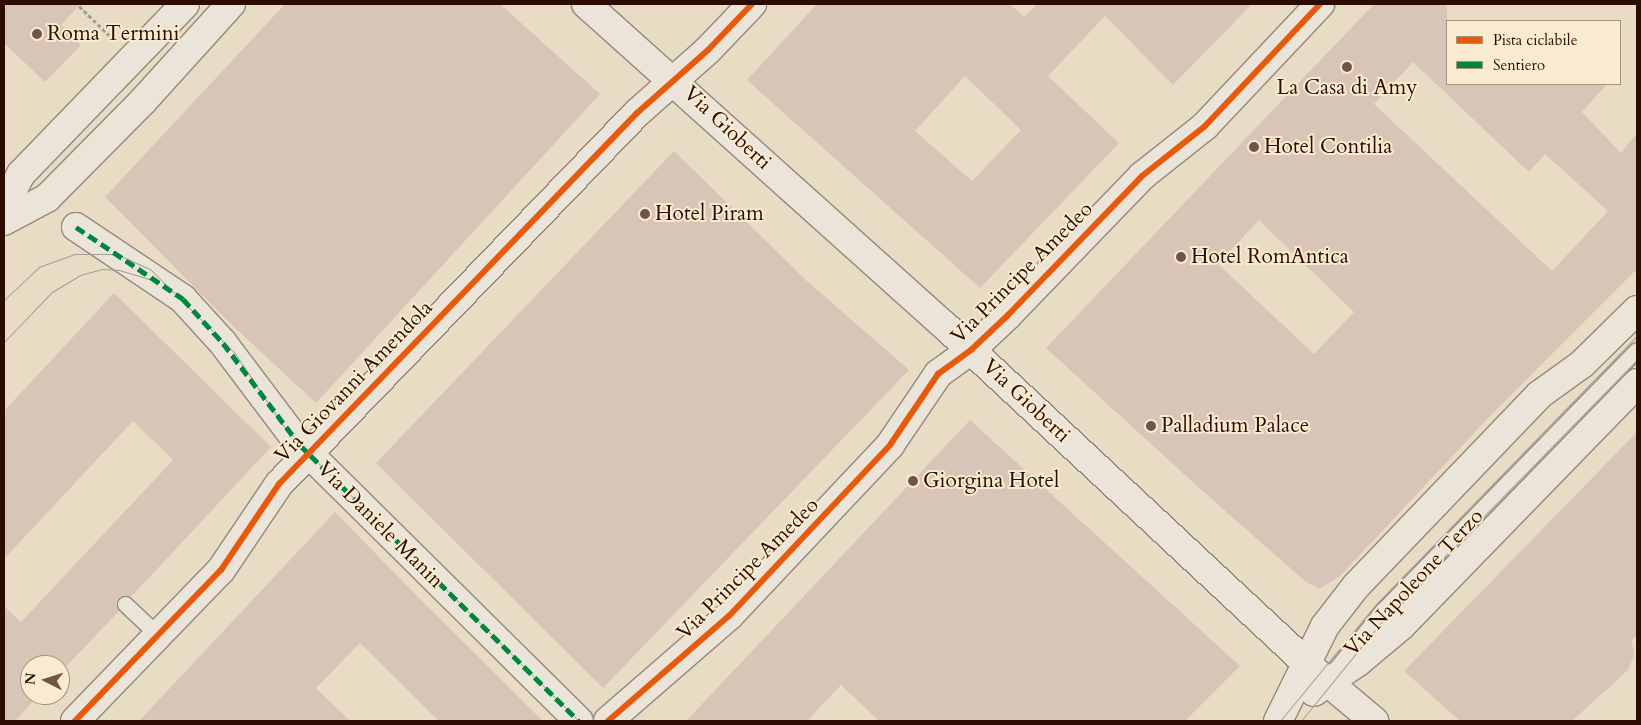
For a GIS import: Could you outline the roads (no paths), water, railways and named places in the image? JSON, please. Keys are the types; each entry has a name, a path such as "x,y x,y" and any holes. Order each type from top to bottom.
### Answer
{"street":[{"path":"4,207 22,174 185,4"},
{"path":"4,221 47,198 143,101 231,4"},
{"name":"Via Gioberti","path":"586,4 675,80 971,350 1306,663 1374,721"},
{"name":"Via Giovanni Amendola","path":"75,721 221,570 267,498 308,453 637,113 675,80 752,4"},
{"name":"Via Principe Amedeo","path":"608,721 729,616 890,445 938,374 971,350 1142,176 1205,126 1320,4"},
{"name":"Via Daniele Manin","path":"76,227 183,299 204,321 308,453 579,721"},
{"name":"Via Napoleone Terzo","path":"1279,721 1328,621 1385,553 1539,395 1582,364 1637,310"},
{"name":"Via Napoleone Terzo","path":"1328,682 1401,626 1637,383"},
{"path":"1279,721 1328,682"}],"lane":[{"name":"Via Napoleone Terzo","path":"1328,682 1383,610 1637,350"},
{"path":"125,604 159,636"}],"tram line":[{"path":"4,300 39,267 75,254 116,254 150,269 234,352 282,424 308,453 579,721"},
{"path":"4,342 52,292 80,275 103,269 119,270 159,282"},
{"path":"1280,721 1376,604 1637,336"},
{"path":"1301,721 1388,614 1637,360"}],"place":[{"name":"Roma Termini","path":"37,34"},
{"name":"La Casa di Amy","path":"1347,67"},
{"name":"Hotel Contilia","path":"1254,147"},
{"name":"Hotel Piram","path":"645,214"},
{"name":"Hotel RomAntica","path":"1181,257"},
{"name":"Palladium Palace","path":"1151,426"},
{"name":"Giorgina Hotel","path":"913,481"}]}
